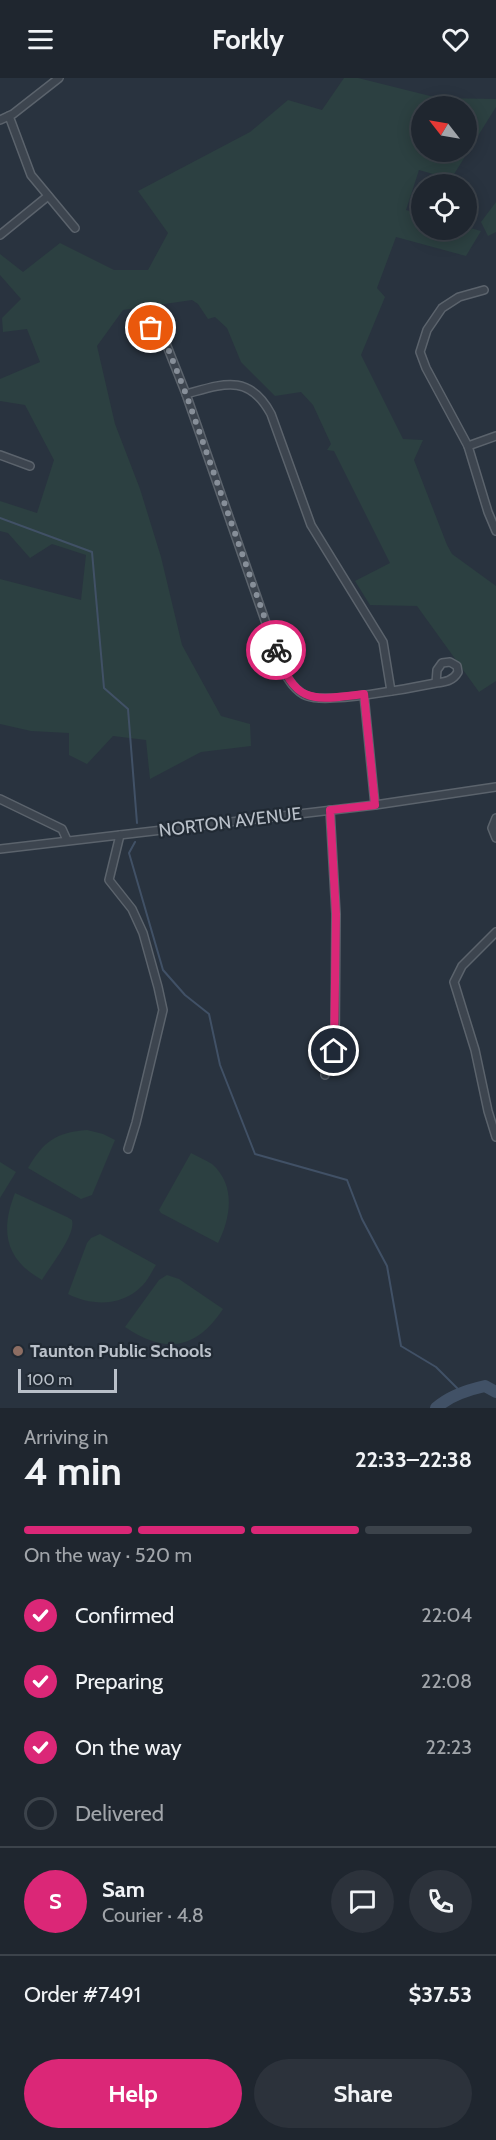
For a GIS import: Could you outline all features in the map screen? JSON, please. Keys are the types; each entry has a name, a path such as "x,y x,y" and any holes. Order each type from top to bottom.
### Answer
{"street":[{"path":"0,120 9,116 59,78"},
{"path":"9,116 31,175 75,228"},
{"path":"0,235 48,196"},
{"path":"484,290 459,297 442,308 430,324 421,347 421,357 468,446 496,531"},
{"path":"165,341 288,679 300,692 315,698 391,691 436,683"},
{"path":"186,394 234,384 252,391 265,402 311,525 383,642 391,691"},
{"path":"468,446 496,436"},
{"path":"0,455 30,466"},
{"path":"364,694 375,805"},
{"name":"NORTON AVENUE","path":"0,849 375,805 496,787"},
{"path":"0,799 62,829 67,840"},
{"path":"325,1075 336,1046 336,914 330,810"},
{"path":"496,818 492,828 496,838"},
{"path":"120,835 109,880 132,909 142,933 163,1010 128,1149"},
{"path":"496,932 462,966 456,975 454,985 475,1050 496,1137"}],"green space":[{"path":"344,78 358,78 430,96 411,96 411,162 462,162 454,174 433,174 419,170 418,174 411,174 411,195 406,210 411,211 411,240 476,240 466,256 396,237 377,288 385,297 361,355 403,439 423,440 414,460 452,554 496,586 496,681 479,692 417,606 370,605 355,581 390,563 334,451 327,450 331,444 313,405 301,392 275,396 241,362 227,328 215,317 208,319 198,304 192,300 123,310 97,346 115,424 140,489 161,557 182,645 221,716 250,724 251,746 201,752 150,779 146,740 113,736 87,764 69,755 69,733 31,731 0,724 0,579 81,600 86,555 52,544 30,558 8,533 0,531 0,501 37,513 54,460 25,405 0,401 0,379 40,362 27,329 3,332 2,318 21,299 0,275 0,254 23,272 60,243 114,270 148,270 168,233 138,191 250,132 288,100 322,110"},
{"path":"477,99 496,99 496,107 477,137"},
{"path":"496,202 496,232 488,236 481,222"},
{"path":"87,1130 115,1140 92,1195 81,1199 28,1168 39,1151 52,1140 67,1133"},
{"path":"191,1153 212,1164 220,1172 228,1192 228,1213 218,1243 159,1210"},
{"path":"0,1162 16,1172 0,1198"},
{"path":"15,1193 72,1220 70,1234 62,1250 42,1280 20,1263 9,1243 8,1220"},
{"path":"100,1234 156,1265 143,1285 135,1292 116,1301 87,1301 68,1294 87,1243 91,1238"},
{"path":"167,1275 179,1279 223,1309 202,1333 179,1344 153,1341 125,1327 159,1280"}],"waterway":[{"path":"0,518 92,552 104,688 128,709 137,823"},
{"path":"135,842 129,853 163,970 185,995 209,1014 220,1065 255,1154 347,1180 362,1219 387,1266 401,1346 436,1367 462,1393"},
{"path":"436,1408 452,1397 485,1386 496,1392"}],"way so far":[{"path":"151,328 154,338 165,341 186,394 276,650"}],"place":[{"name":"Taunton Public Schools","path":"18,1351"}],"route":[{"path":"276,650 288,679 304,695 325,699 364,694 375,805 330,810 336,914 336,1046 334,1051"}]}
